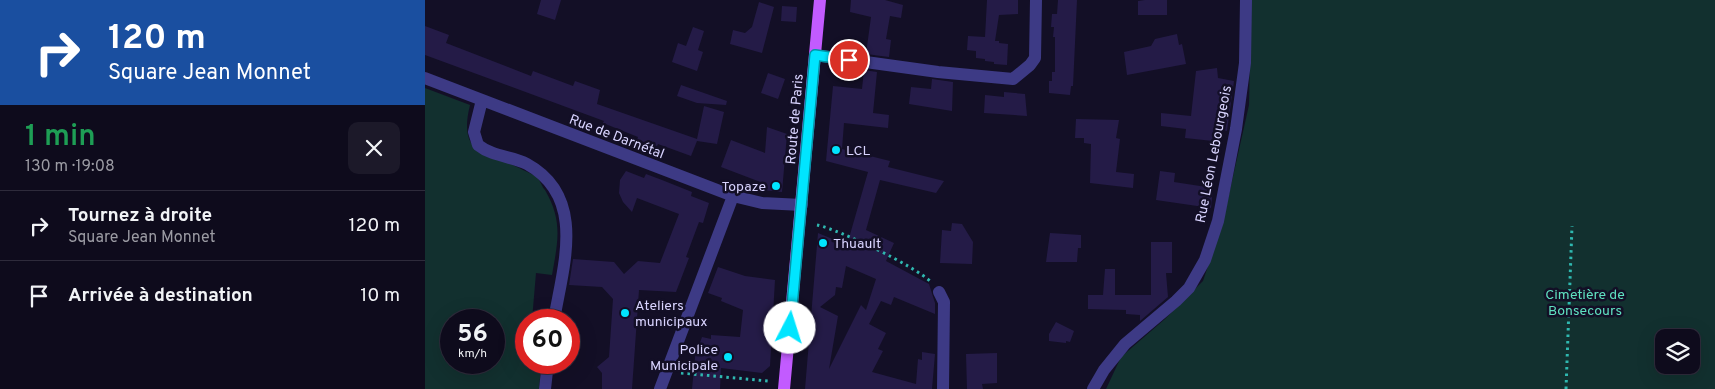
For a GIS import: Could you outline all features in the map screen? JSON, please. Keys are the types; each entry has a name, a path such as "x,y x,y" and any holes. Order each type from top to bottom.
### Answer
{"main road":[{"name":"Route de Paris","path":"784,389 820,0"}],"street":[{"path":"815,55 939,72 1013,79 1030,65 1035,58 1036,0"},
{"name":"Rue Léon Lebourgeois","path":"1093,389 1104,370 1125,344 1176,302 1189,288 1205,260 1218,221 1236,129 1245,63 1246,0"},
{"name":"Rue de Darnétal","path":"425,78 733,196 762,203 802,205"},
{"path":"482,100 474,132 478,145 493,154 520,161 540,173 555,189 562,203 568,224 556,309"},
{"path":"660,389 733,196"},
{"path":"939,292 944,302 943,389"},
{"path":"545,389 547,374"}],"path":[{"path":"817,225 907,265 928,280 939,292"},
{"path":"1566,389 1572,226"},
{"path":"675,372 767,381"}],"green space":[{"name":"Cimetière de Bonsecours","path":"1251,0 1715,0 1715,389 1106,389 1121,357 1165,319 1203,281 1223,221 1249,105"},
{"path":"425,88 470,105 467,122 468,135 472,144 487,155 537,177 551,201 558,231 552,275 536,273 533,309 515,309 515,374 540,374 539,389 425,389"}],"building":[{"path":"541,0 561,0 555,20 537,14"},
{"path":"851,0 885,0 903,5 901,18 890,16 886,39 891,40 889,57 866,54 871,17 850,12"},
{"path":"987,0 1018,0 1018,14 999,15 995,41 1008,44 1007,65 994,64 994,62 985,61 985,59 976,58 976,51 967,50 968,36 985,37"},
{"path":"1058,0 1077,0 1073,86 1071,86 1070,95 1049,93 1049,81 1052,81 1052,72 1055,72 1055,37 1053,37 1054,27 1051,27 1052,14 1057,14"},
{"path":"1167,0 1167,15 1138,15 1138,1"},
{"path":"759,2 774,7 762,53 730,44 733,30 745,33 752,27"},
{"path":"782,6 797,7 796,22 781,21"},
{"path":"425,26 449,35 446,43 531,76 533,71 573,86 575,81 600,90 597,104 697,139 704,106 724,112 717,144 697,141 691,156 658,144 657,146 637,140 638,137 603,123 604,121 425,55"},
{"path":"693,27 704,31 698,50 703,52 697,71 672,62 678,43 686,46"},
{"path":"1177,34 1179,45 1182,44 1186,64 1127,75 1124,52 1151,46 1155,39"},
{"path":"1217,68 1218,78 1234,81 1227,131 1214,128 1213,141 1185,138 1186,129 1161,126 1161,113 1191,116 1196,71"},
{"path":"864,70 877,72 873,113 889,115 888,128 844,123 842,149 890,161 888,167 944,181 936,193 880,180 866,230 894,243 886,261 929,284 935,303 935,314 894,297 891,305 881,301 869,324 886,333 878,349 883,351 872,372 916,384 918,359 922,360 922,352 935,354 932,389 805,389 818,233 847,245 868,172 826,161 833,86 862,89","holes":["846,266 876,279 866,310 861,305 829,369 838,316 820,307 835,295 836,287 842,288"]},
{"path":"768,73 785,79 778,99 761,93"},
{"path":"932,79 953,82 952,111 909,104 911,87 931,89"},
{"path":"681,85 727,101 726,105 697,103 677,96"},
{"path":"1004,92 1025,94 1027,116 984,113 985,95 1004,97"},
{"path":"1076,119 1119,120 1116,138 1120,139 1116,172 1134,174 1133,188 1090,183 1091,144 1084,143 1084,138 1075,138"},
{"path":"767,127 787,134 782,192 762,190 763,183 721,167 731,140 765,153"},
{"path":"626,171 644,178 646,174 662,180 692,192 691,196 709,203 703,223 699,222 686,257 689,258 676,292 639,290 632,389 602,389 602,373 597,367 609,357 613,299 602,287 569,285 573,259 614,262 624,274 638,261 660,263 679,214 637,198 632,212 623,202 619,193 620,180"},
{"path":"1160,171 1175,173 1174,182 1213,188 1211,208 1156,200"},
{"path":"952,223 962,224 973,242 972,264 940,263 942,230 951,231"},
{"path":"1050,233 1081,235 1081,248 1078,248 1077,262 1046,262"},
{"path":"1151,242 1172,242 1172,273 1166,273 1168,297 1140,321 1140,315 1126,314 1126,310 1088,309 1088,295 1103,295 1105,269 1115,269 1115,295 1151,295"},
{"path":"718,267 745,276 775,280 770,366 762,373 721,368 720,389 692,389 696,348 698,348 702,337 711,339 711,335 740,337 743,310 721,301 722,298 708,293"},
{"path":"1056,322 1074,331 1070,342 1049,341 1049,334"},
{"path":"997,353 997,383 982,384 983,389 967,389 966,354"}],"place":[{"name":"LCL","path":"836,150"},
{"name":"Topaze","path":"776,186"},
{"name":"Thuault","path":"823,243"},
{"name":"Ateliers municipaux","path":"625,313"},
{"name":"Police Municipale","path":"728,357"}],"route":[{"path":"790,328 815,55 849,60"}]}
